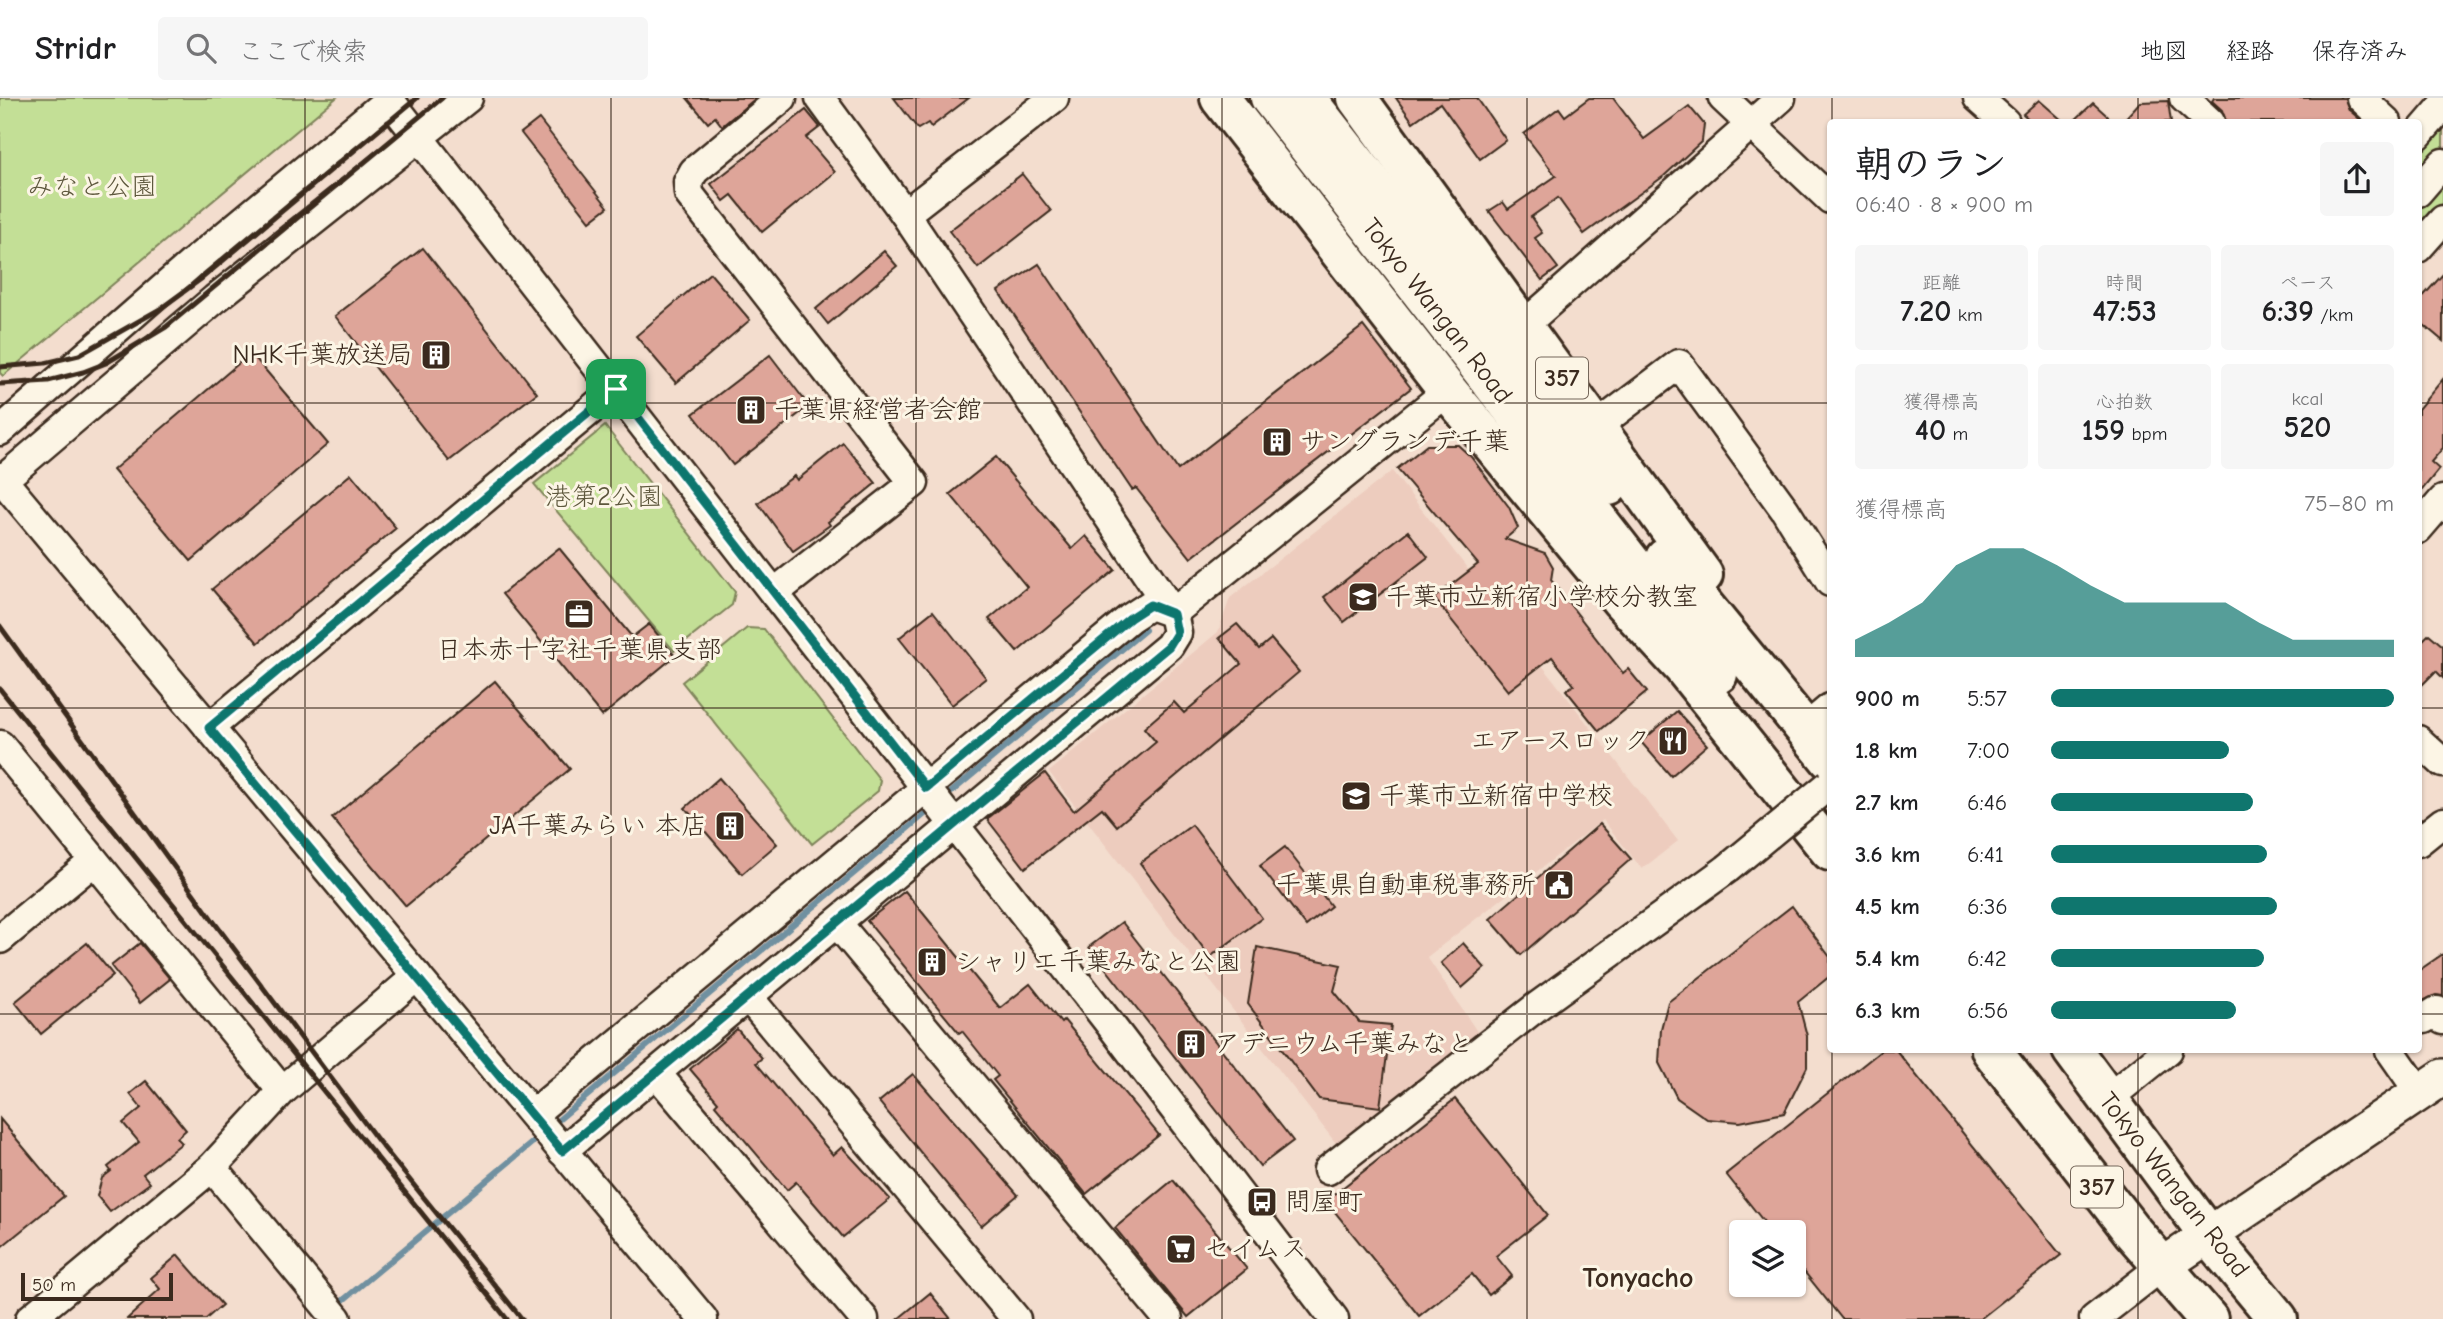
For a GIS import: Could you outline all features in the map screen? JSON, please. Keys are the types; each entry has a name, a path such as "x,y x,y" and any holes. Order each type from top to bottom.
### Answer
{"highway":[{"path":"1220,98 1448,391 1620,599 1682,666 1827,847"},
{"name":"Tokyo Wangan Road","path":"1270,98 1667,604 1827,822"},
{"name":"Tokyo Wangan Road","path":"1306,98 1707,612 1755,666 1818,719 1827,750"},
{"name":"357","path":"1357,98 1597,426 1731,616 1755,666"},
{"name":"357","path":"1993,1053 2161,1267 2208,1319"},
{"name":"Tokyo Wangan Road","path":"2074,1053 2106,1100 2210,1237 2278,1319"}],"main road":[{"path":"2161,1267 2210,1237 2431,1085"}],"street":[{"path":"468,98 215,299 1,480 702,1319"},
{"path":"774,593 914,483 689,194 688,182 694,172 782,98"},
{"path":"547,1132 657,1074 1169,646 1177,633 1173,614 905,214 820,98"},
{"path":"905,214 1054,98"},
{"path":"1723,98 1827,196"},
{"path":"1524,325 1781,98"},
{"path":"2184,98 2207,119"},
{"path":"2361,98 2384,119"},
{"path":"0,431 191,264 389,99 1260,1219 1334,1319"},
{"path":"2422,130 2443,106"},
{"path":"2422,187 2443,163"},
{"path":"2422,244 2443,220"},
{"path":"1597,426 1679,364 1785,510 1827,577"},
{"path":"209,728 616,389"},
{"path":"1173,614 1448,391"},
{"path":"547,1132 926,788 1130,618 1150,605 1173,614"},
{"path":"2422,744 2443,763"},
{"path":"0,745 282,1091"},
{"path":"1328,1170 1539,1005 1727,869 1827,786"},
{"path":"2422,839 2443,822"},
{"path":"0,939 94,861"},
{"path":"837,923 1168,1319"},
{"path":"30,1319 212,1167 282,1091 417,976"},
{"path":"748,998 1016,1319"},
{"path":"2106,1100 2164,1053"},
{"path":"2394,1053 2431,1085"},
{"path":"657,1074 864,1319"},
{"path":"212,1167 330,1310"},
{"path":"2094,1319 2161,1267"}],"shaded area":[{"name":"千葉市立新宿中学校","path":"1392,471 1678,841 1642,869 1603,820 1427,957 1482,1039 1338,1146 1049,772 1218,632 1230,598"}],"green space":[{"name":"みなと公園","path":"0,98 336,98 3,376 0,373"},
{"path":"2443,120 2443,206 2422,231 2422,145"},
{"name":"港第2公園","path":"605,426 735,592 732,605 674,651 534,484"},
{"path":"747,628 764,629 880,780 878,791 812,844 682,682"}],"building":[{"path":"687,98 756,98 722,126 715,117 708,123"},
{"path":"894,98 969,98 931,127 928,123 918,129"},
{"path":"1396,98 1477,98 1506,140 1480,159 1440,103 1413,122"},
{"path":"1589,98 1613,98 1644,139 1689,106 1704,124 1702,141 1664,176 1584,234 1558,198 1531,217 1542,233 1535,238 1558,268 1542,280 1489,211 1503,202 1508,209 1556,176 1524,134 1559,108 1565,116"},
{"path":"2214,98 2345,98 2349,110 2360,119 2225,119 2222,110 2212,101"},
{"path":"2039,100 2061,119 2029,119 2023,114"},
{"path":"2168,101 2171,119 2125,119 2140,102"},
{"path":"2093,103 2111,119 2076,119"},
{"path":"806,110 820,127 806,138 835,172 762,232 732,195 724,201 711,184"},
{"path":"539,119 608,207 590,221 521,133"},
{"path":"1022,174 1051,211 978,268 949,231"},
{"name":"NHK千葉放送局","path":"423,248 537,393 449,461 335,316"},
{"path":"884,251 897,266 828,324 816,309"},
{"name":"サングランデ千葉","path":"1039,264 1178,470 1363,326 1411,388 1191,558 1136,488 1132,490 998,291"},
{"path":"710,273 750,320 676,383 636,336"},
{"path":"2443,274 2443,341 2422,323 2422,298"},
{"path":"251,353 328,444 191,561 113,470"},
{"name":"千葉県経営者会館","path":"770,355 809,406 733,465 693,414"},
{"path":"2443,379 2443,448 2431,462 2439,469 2422,490 2422,404"},
{"path":"843,443 876,483 828,522 830,525 793,551 758,503 794,476 797,480"},
{"path":"1427,445 1458,445 1471,457 1509,507 1518,528 1505,539 1545,553 1553,567 1551,580 1623,673 1628,669 1647,692 1599,731 1566,690 1574,685 1552,657 1508,691 1434,598 1478,564 1397,469"},
{"path":"996,457 1072,549 1086,536 1115,570 1017,652 989,619 1027,587 950,494"},
{"path":"351,474 396,528 258,643 212,589"},
{"path":"1408,531 1428,557 1344,622 1324,597"},
{"path":"559,548 632,637 649,624 675,656 602,716 502,594"},
{"path":"933,611 986,678 952,705 899,638"},
{"path":"1237,624 1259,649 1271,639 1299,672 1117,826 1102,808 1025,868 987,819 1045,773 1074,811 1156,742 1144,728 1174,702 1184,713 1241,664 1219,638"},
{"path":"2429,634 2443,646 2443,678 2436,671 2422,685 2422,641"},
{"path":"495,681 570,769 406,906 332,818"},
{"path":"1677,711 1707,745 1671,776 1641,742"},
{"name":"JA千葉みらい 本店","path":"719,778 777,844 742,874 685,808"},
{"path":"1600,824 1631,859 1521,955 1490,919"},
{"path":"1192,825 1262,918 1210,957 1140,863"},
{"path":"1285,847 1331,906 1306,926 1260,866"},
{"path":"905,891 1000,1008 1030,984 1061,1023 1064,1020 1159,1135 1086,1194 993,1080 998,1076 962,1031 959,1033 867,921"},
{"path":"1792,906 1827,953 1827,978 1798,1002 1807,1036 1807,1067 1784,1113 1740,1122 1707,1119 1677,1098 1659,1063 1661,1029 1668,1002"},
{"name":"アデニウム千葉みなと","path":"1122,922 1293,1141 1260,1166 1089,947"},
{"path":"87,943 113,975 41,1034 15,1002"},
{"path":"140,943 170,979 140,1003 111,966"},
{"path":"1463,943 1485,968 1462,988 1441,963"},
{"path":"1257,947 1341,965 1334,991 1359,1022 1391,1025 1380,1107 1319,1099 1248,1004"},
{"path":"2443,954 2443,996 2436,995 2422,1001 2422,968"},
{"path":"737,1029 762,1058 756,1063 833,1155 842,1147 890,1199 843,1237 796,1182 787,1190 715,1105 718,1102 690,1069"},
{"path":"1878,1053 1898,1053 2061,1255 1980,1319 1842,1319 1806,1274 1806,1220 1762,1220 1726,1174"},
{"path":"913,1074 1018,1195 981,1226 879,1102"},
{"path":"146,1081 186,1130 177,1138 182,1143 143,1174 150,1183 110,1212 97,1196 102,1178 111,1171 108,1167 139,1142 123,1123 141,1108 130,1094"},
{"path":"1455,1099 1548,1215 1496,1256 1512,1276 1489,1295 1472,1274 1419,1316 1326,1201"},
{"path":"0,1119 64,1196 0,1248"},
{"name":"セイムス","path":"1173,1180 1247,1269 1188,1317 1115,1228"},
{"path":"178,1255 222,1305 206,1319 127,1319 160,1289 151,1278"},
{"path":"930,1293 951,1319 898,1319"}],"waterway":[{"path":"942,800 1145,630"},
{"path":"550,1127 931,809"},
{"path":"335,1307 539,1137"}],"railway":[{"path":"0,367 45,363 79,355 160,309 201,279 417,98"},
{"path":"0,384 48,381 83,372 106,363 166,327 442,98"},
{"path":"0,626 214,922 379,1142 522,1319"},
{"path":"0,689 507,1319"}],"place":[{"name":"NHK千葉放送局","path":"436,355"},
{"name":"千葉県経営者会館","path":"751,410"},
{"name":"サングランデ千葉","path":"1277,442"},
{"name":"千葉市立新宿小学校分教室","path":"1363,597"},
{"name":"日本赤十字社千葉県支部","path":"579,614"},
{"name":"エアースロック","path":"1673,741"},
{"name":"千葉市立新宿中学校","path":"1356,796"},
{"name":"JA千葉みらい 本店","path":"730,826"},
{"name":"千葉県自動車税事務所","path":"1559,885"},
{"name":"シャリエ千葉みなと公園","path":"932,962"},
{"name":"アデニウム千葉みなと","path":"1191,1044"},
{"name":"問屋町","path":"1262,1202"},
{"name":"セイムス","path":"1181,1249"}],"district":[{"name":"Tonyacho","path":"1638,1278"}],"route":[{"path":"616,389 926,788 1130,618 1150,605 1173,614 1177,633 1169,646 562,1151 209,728 616,389"}]}
